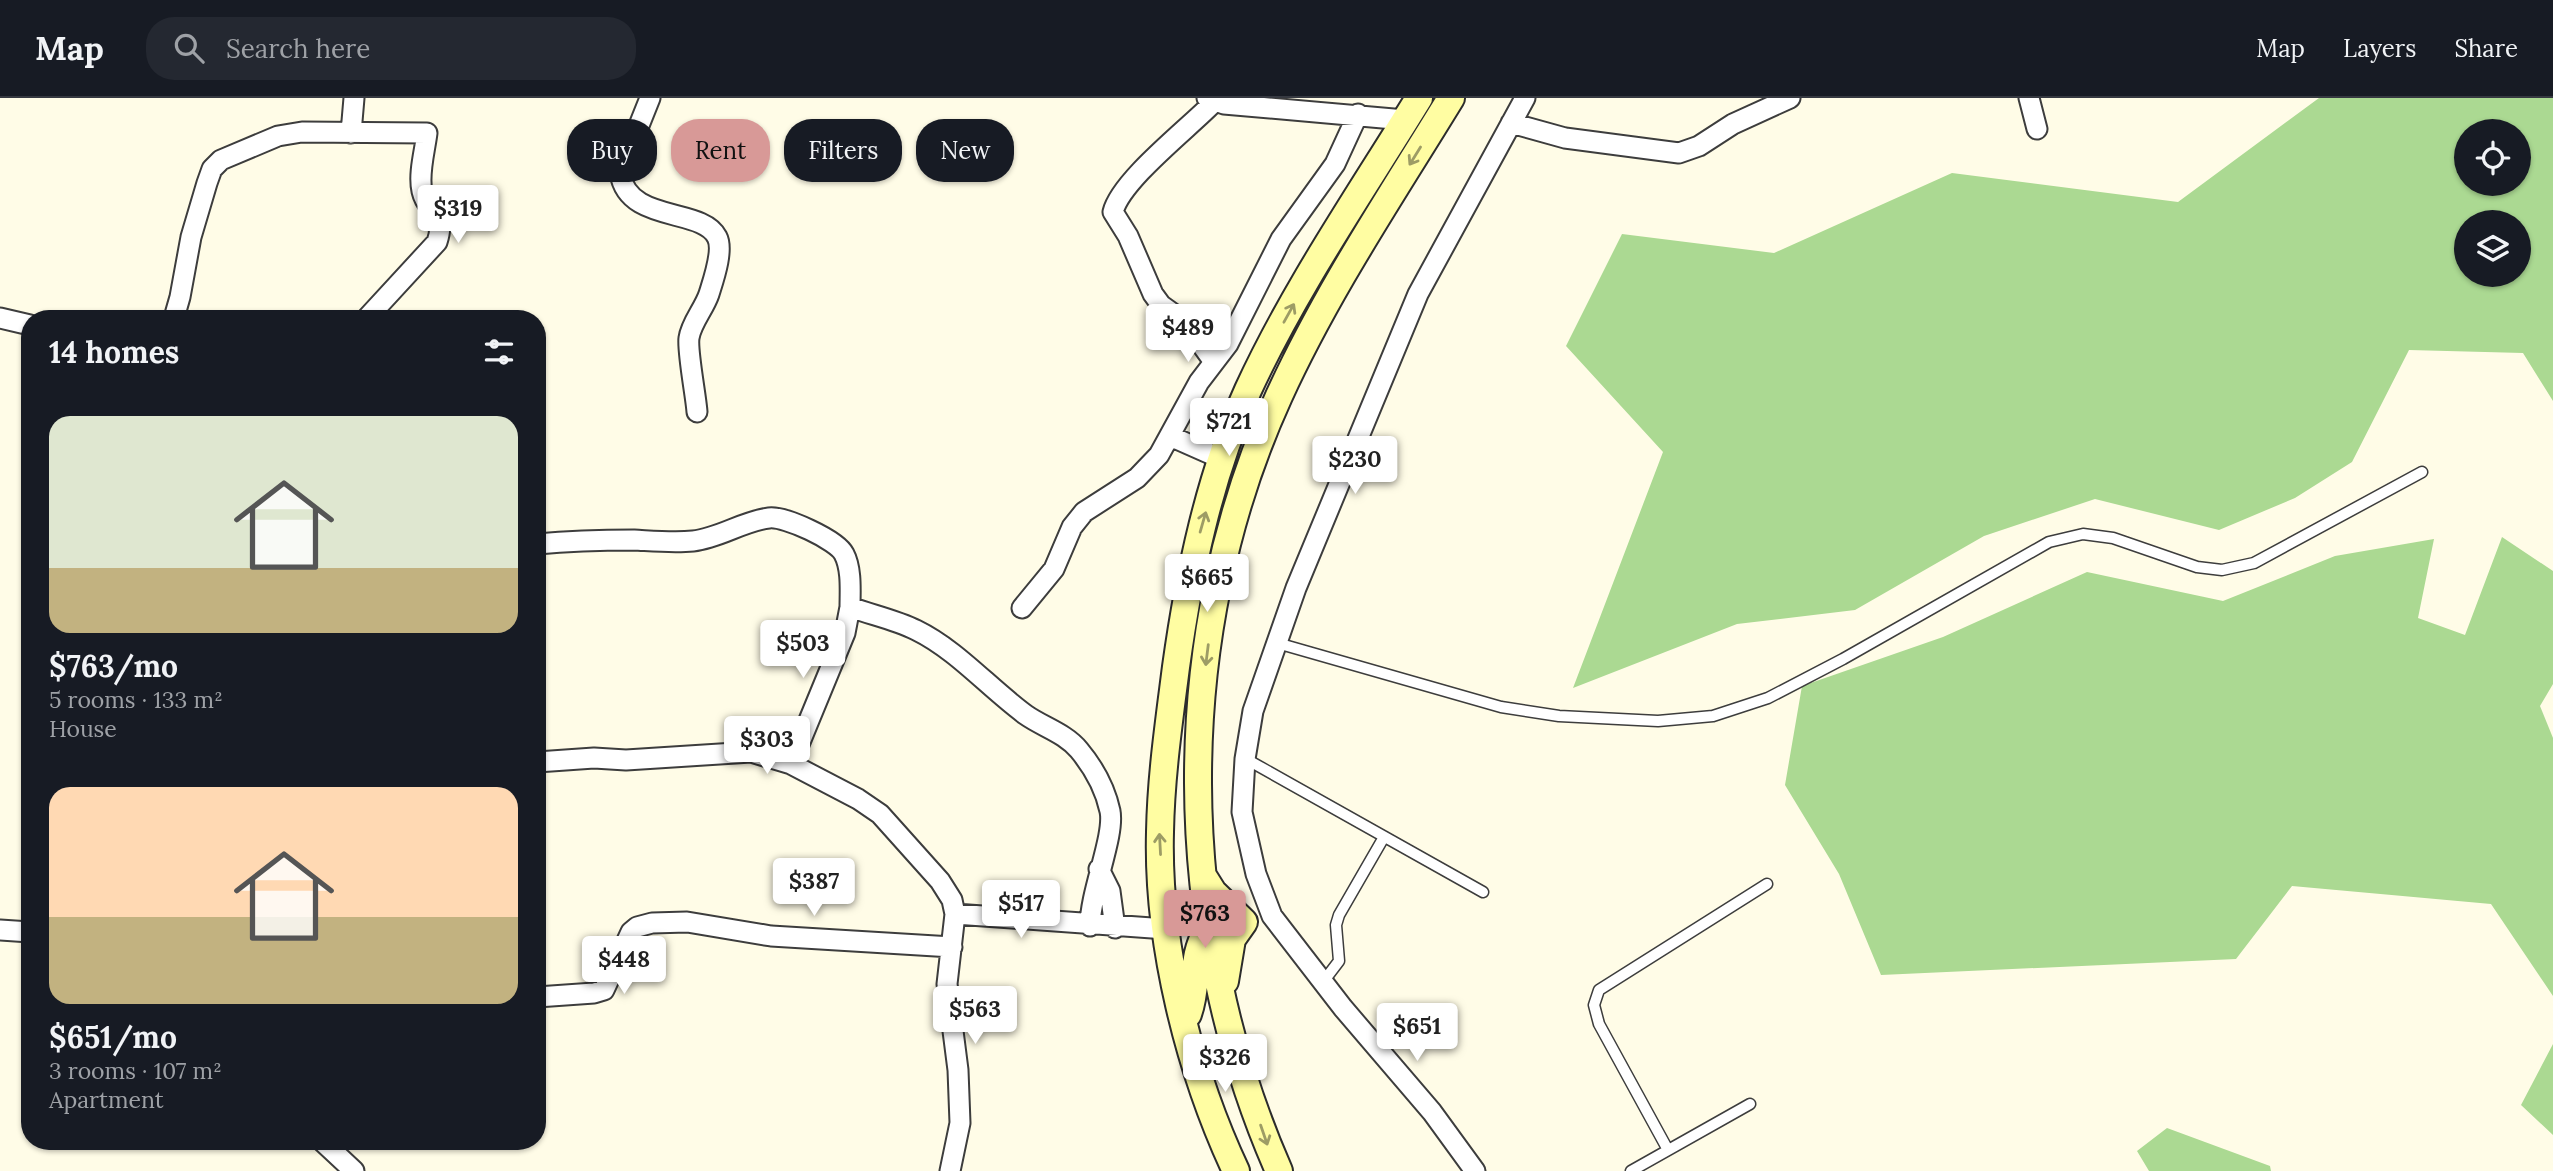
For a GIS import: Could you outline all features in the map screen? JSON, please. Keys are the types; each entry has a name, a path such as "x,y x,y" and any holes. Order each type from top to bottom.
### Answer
{"main road":[{"path":"1279,1171 1241,1066 1207,931 1197,776 1199,716 1213,610 1237,510 1278,399 1334,288 1451,98"},
{"path":"1236,1171 1196,1064 1166,929 1160,835 1164,761 1184,611 1197,543 1222,459 1248,391 1318,260 1412,109"},
{"path":"1202,874 1213,892 1244,922 1232,939 1223,999"},
{"path":"1185,1022 1193,1000 1194,964 1207,931"}],"street":[{"path":"351,133 354,98"},
{"path":"650,98 620,173 622,185 634,201 707,227 717,237 719,250 708,295 689,337 697,412"},
{"path":"1475,1171 1432,1112 1323,982 1272,916 1256,874 1242,812 1245,759 1252,711 1296,588 1418,294 1525,98"},
{"path":"1511,123 1565,138 1679,152 1699,146 1733,124 1790,98"},
{"path":"2029,98 2038,130"},
{"path":"1214,362 1186,323 1161,305 1153,294 1128,236 1113,212 1115,203 1211,100 1358,114 1412,109"},
{"path":"1021,608 1054,569 1072,527 1084,512 1136,478 1159,455 1199,382 1228,344 1281,239 1335,164 1358,114"},
{"path":"176,310 189,247 207,183 212,169 221,160 278,136 302,132 427,133 422,194 440,218 441,229 430,253 375,310"},
{"path":"0,318 21,323"},
{"path":"1170,436 1222,459"},
{"path":"546,543 595,540 692,541 721,535 766,518 790,520 844,553 850,607 845,633 791,764"},
{"path":"850,607 914,629 933,640 1025,714 1064,737 1077,748 1095,771 1110,813 1110,828 1090,906 1090,926"},
{"path":"546,761 594,758 626,760 751,752 791,764 858,799 880,814 940,881 952,900 956,914 947,984 961,1102 960,1123 950,1171"},
{"path":"1099,869 1110,891 1115,928"},
{"path":"956,914 1115,928 1166,929"},
{"path":"1207,931 1272,916"},
{"path":"546,996 604,990 631,932 637,927 652,923 687,922 771,936 952,947"},
{"path":"0,930 21,931"},
{"path":"332,1150 354,1171"}],"lane":[{"path":"1352,449 1378,460"},
{"path":"1277,643 1501,707 1559,716 1633,720 1658,721 1713,716 1768,698 1843,659 2049,542 2083,534 2113,538 2197,567 2222,570 2254,563 2423,472"},
{"path":"1245,759 1483,892"},
{"path":"1323,982 1339,961 1336,925 1339,915 1384,837"},
{"path":"1668,1150 1599,1024 1594,1005 1599,990 1767,884"},
{"path":"1631,1171 1750,1104"}],"green space":[{"path":"2319,98 2553,98 2553,401 2523,353 2409,350 2352,462 2295,498 2219,530 2095,499 1984,536 1855,610 1737,624 1573,688 1663,452 1566,346 1622,234 1774,253 1952,173 2178,202"},
{"path":"2502,537 2553,571 2553,684 2540,706 2553,738 2553,996 2491,904 2292,886 2236,959 1881,975 1839,874 1785,785 1802,686 1943,637 2087,572 2223,601 2335,556 2434,539 2418,618 2465,635"},
{"path":"2553,1044 2553,1135 2521,1105"},
{"path":"2167,1128 2270,1166 2271,1171 2149,1171 2137,1151"}]}
